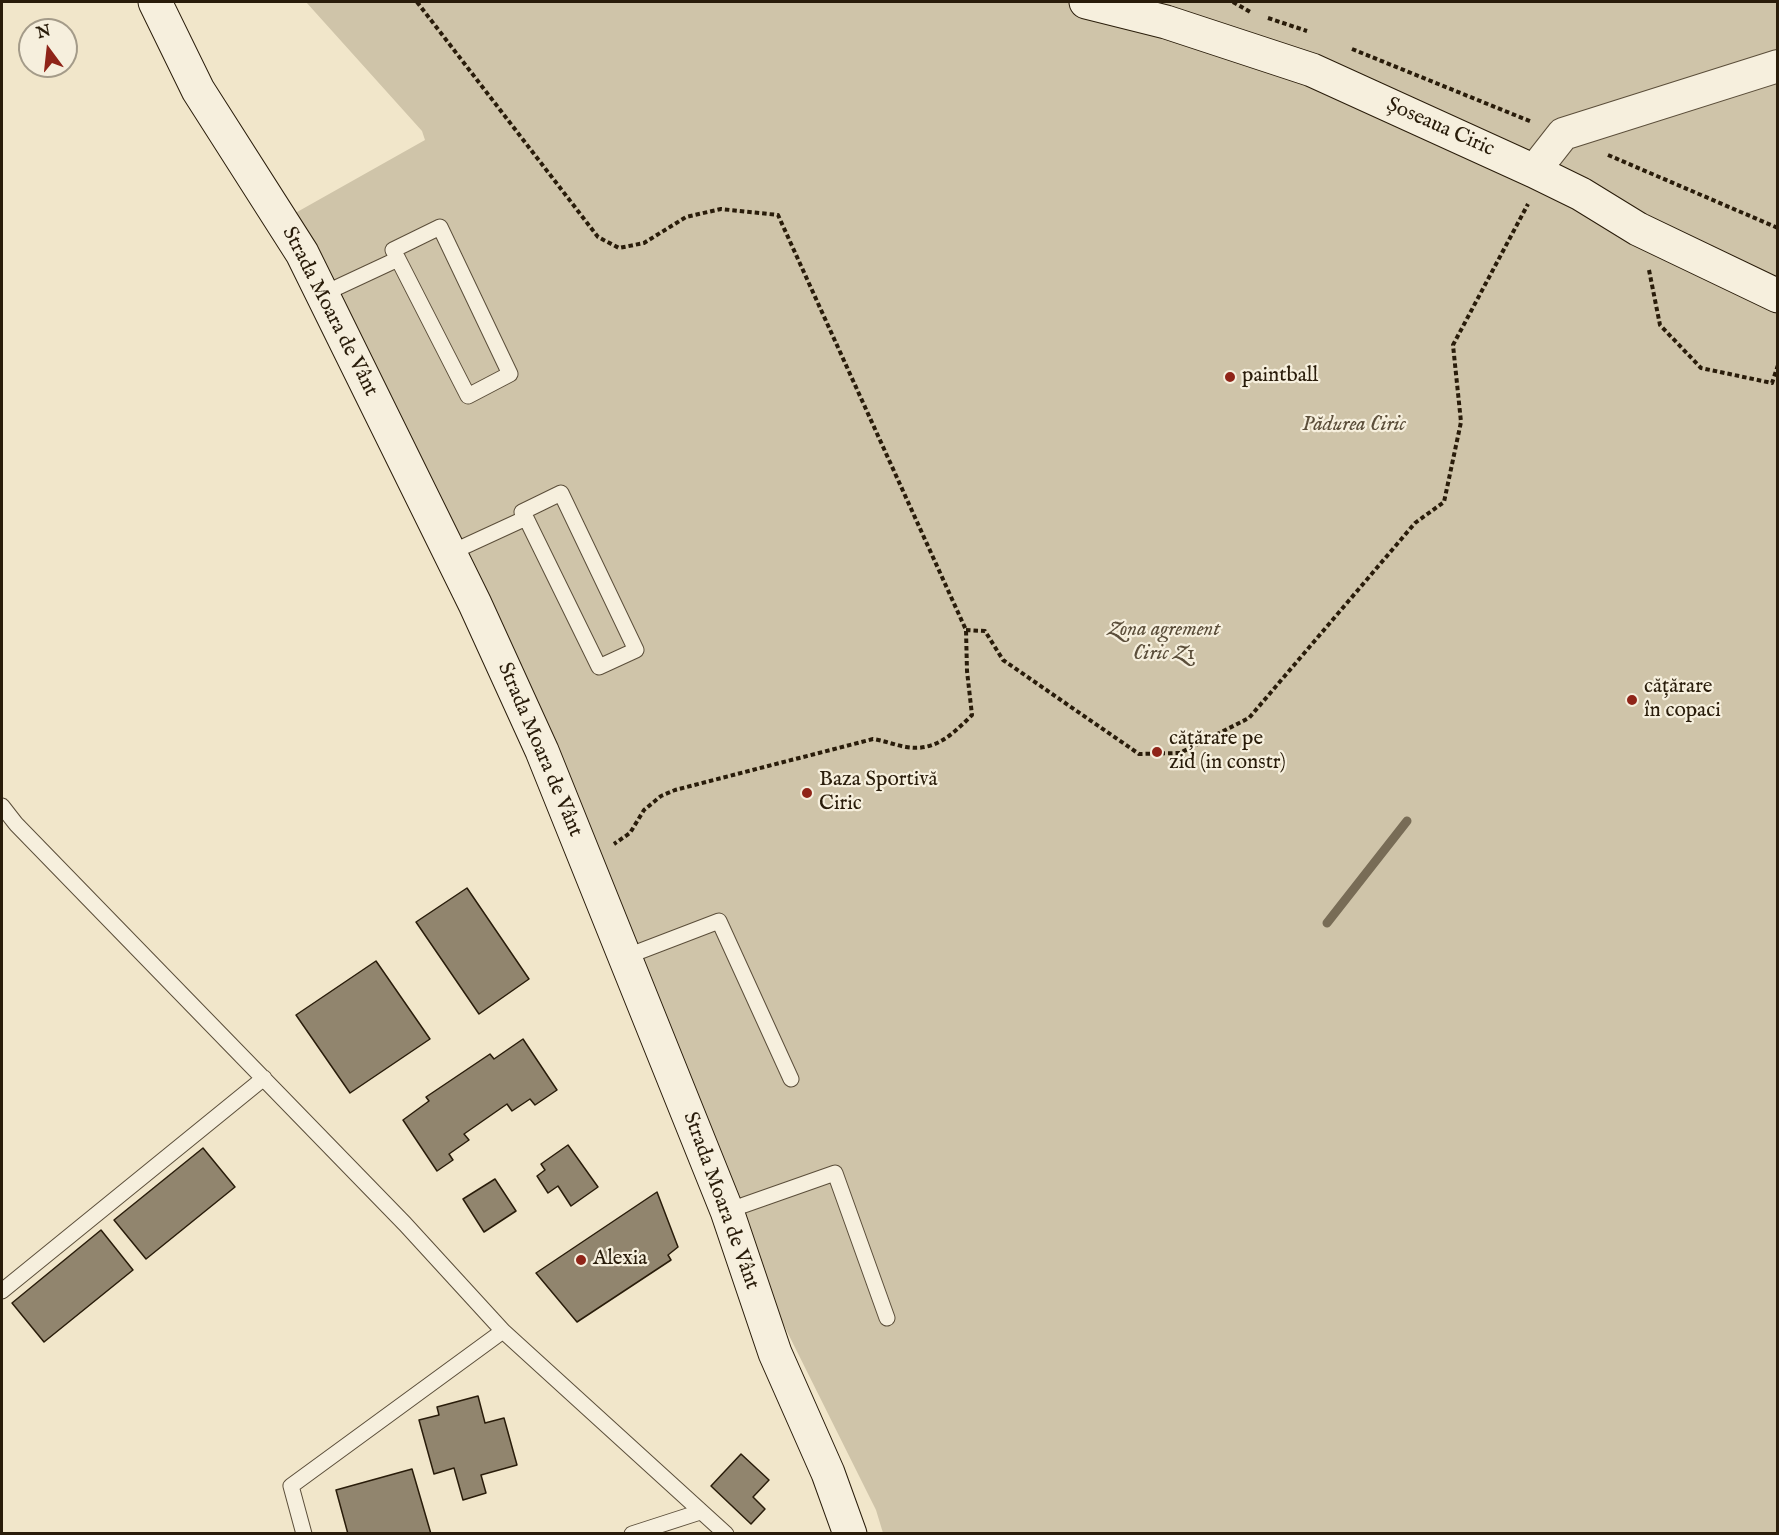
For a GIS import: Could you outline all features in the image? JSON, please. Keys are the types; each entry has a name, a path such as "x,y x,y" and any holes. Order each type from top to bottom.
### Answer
{"main road":[{"name":"Strada Moara de Vânt","path":"155,2 198,90 302,253 450,553 542,751 727,1211 775,1353 828,1473 850,1533"},
{"name":"Șoseaua Ciric","path":"1086,2 1166,22 1312,70 1534,171 1581,194 1638,228 1778,296"}],"street":[{"path":"1534,171 1563,134 1778,66"}],"lane":[{"path":"440,226 510,374 468,396 398,259 393,250 440,226"},
{"path":"322,294 398,259"},
{"path":"561,493 636,650 599,667 526,518 522,512 561,493"},
{"path":"450,553 526,518"},
{"path":"2,806 16,824 405,1224 503,1331 700,1512 726,1533"},
{"path":"626,957 719,921 791,1080"},
{"path":"2,1291 264,1078"},
{"path":"727,1211 835,1173 886,1318"},
{"path":"304,1533 291,1486 503,1331"},
{"path":"632,1533 700,1512"}],"path":[{"path":"417,2 598,237 619,248 644,243 686,217 721,209 778,215 966,630 967,671 972,715 950,737 927,748 906,747 873,739 675,790 661,795 644,810 630,833 587,862"},
{"path":"1233,2 1249,12 1310,32"},
{"path":"1343,46 1563,134 1661,179 1778,228"},
{"path":"966,630 985,631 1003,660 1138,754 1180,753 1249,718 1415,523 1444,502 1461,422 1453,345 1527,205 1581,194"},
{"path":"1638,228 1645,246 1660,325 1701,368 1772,383 1778,365"}],"green space":[{"name":"Zona agrement Ciric Z1","path":"306,2 1777,2 1777,1533 883,1533 876,1510 727,1211 598,877 274,225 425,140 422,131"}],"building":[{"path":"467,888 529,979 479,1014 416,922"},
{"path":"376,961 430,1039 350,1093 296,1015"},
{"path":"523,1039 557,1090 535,1105 530,1099 512,1111 507,1104 464,1134 469,1140 449,1154 453,1160 437,1171 403,1120 429,1101 426,1097 490,1054 494,1059"},
{"path":"568,1145 598,1187 571,1206 558,1186 548,1193 537,1176 545,1170 541,1164"},
{"path":"203,1148 235,1187 146,1259 114,1220"},
{"path":"495,1179 516,1211 484,1232 463,1199"},
{"path":"657,1192 678,1247 668,1255 671,1260 577,1322 536,1273"},
{"path":"101,1230 133,1270 44,1342 12,1303"},
{"path":"478,1396 485,1423 504,1418 517,1465 481,1475 486,1493 463,1500 454,1468 434,1474 419,1420 439,1415 437,1407"},
{"path":"741,1454 769,1480 753,1497 765,1509 751,1524 711,1486"},
{"path":"412,1469 431,1534 348,1534 336,1490"}],"waterway":[{"path":"1327,923 1407,821"}],"place":[{"name":"paintball","path":"1230,377"},
{"name":"cățărare în copaci","path":"1632,700"},
{"name":"cățărare pe zid (in constr)","path":"1157,752"},
{"name":"Baza Sportivă Ciric","path":"807,793"},
{"name":"Alexia","path":"581,1260"}],"park label":[{"name":"Pădurea Ciric","path":"1354,426"}]}
